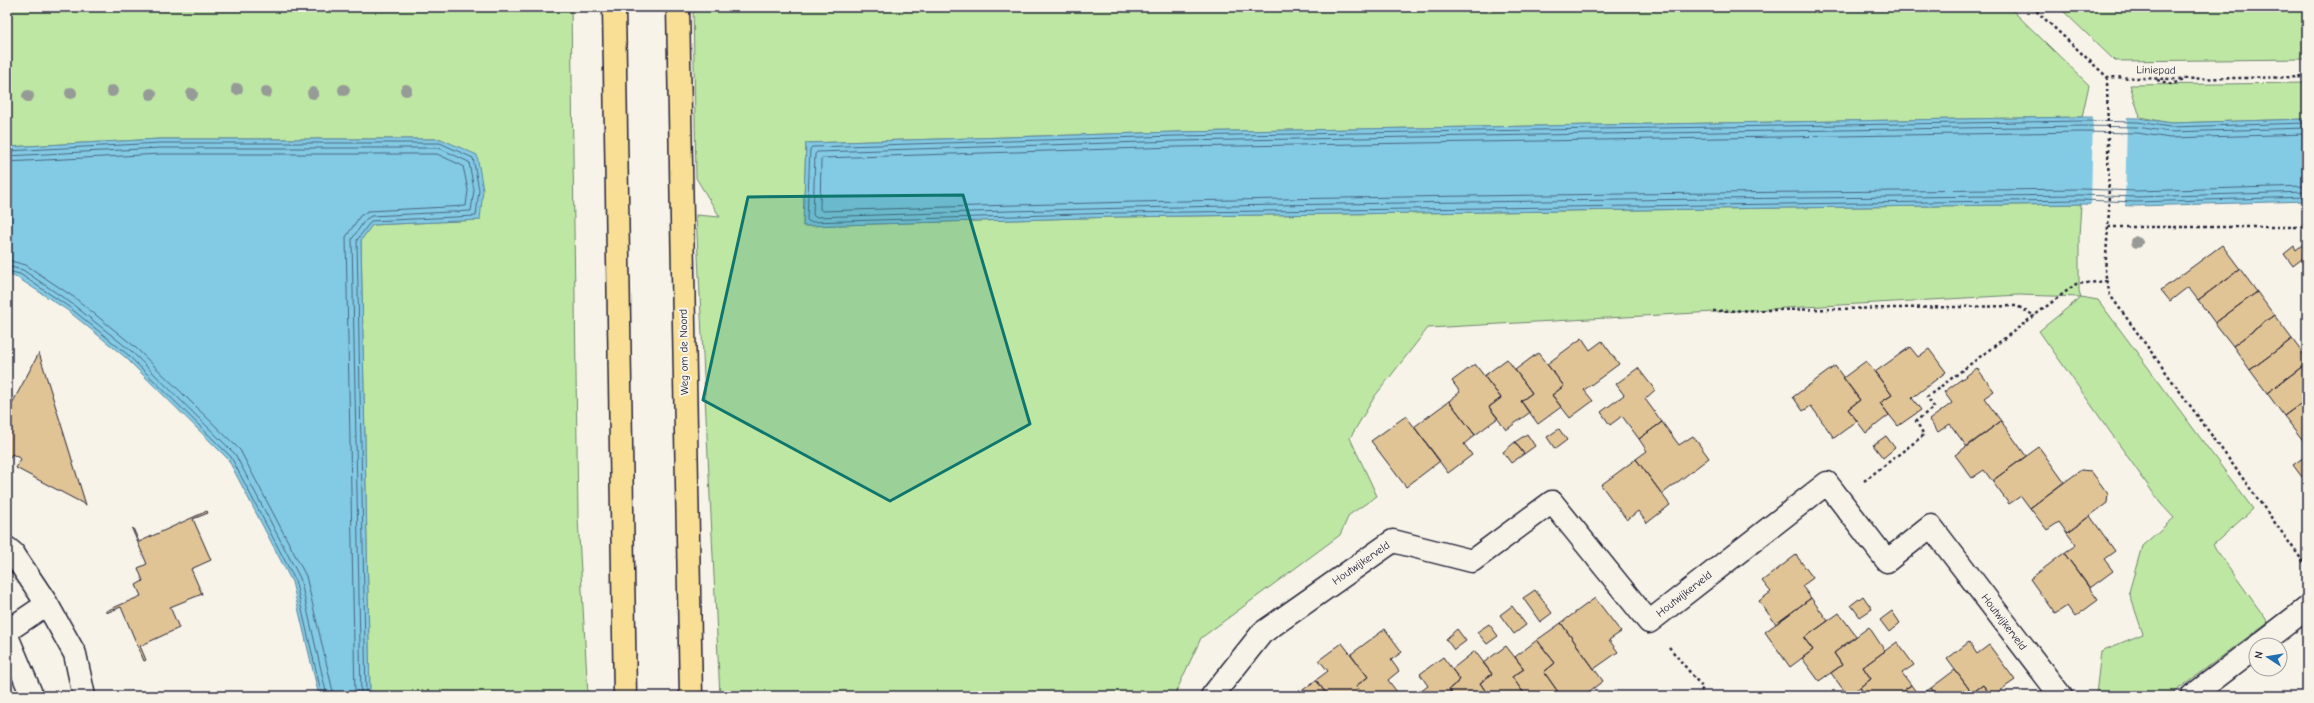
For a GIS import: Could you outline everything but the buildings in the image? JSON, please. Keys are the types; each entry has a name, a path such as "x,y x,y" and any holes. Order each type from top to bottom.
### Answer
{"highway":[{"path":"614,7 625,696"},
{"name":"Weg om de Noord","path":"678,7 691,696"}],"street":[{"name":"Houtwijkerveld","path":"1212,696 1262,633 1393,541 1472,562 1552,502 1648,622 1827,483 1887,561 1931,526 2062,696"},
{"path":"7,548 47,604 74,654 84,696"},
{"path":"7,631 47,604"},
{"path":"2269,637 2307,608"},
{"path":"7,636 32,696"},
{"path":"2192,696 2248,653"}],"path":[{"path":"2032,7 2107,77 2109,102 2109,211 2105,272 2110,295 2307,567"},
{"name":"Liniepad","path":"2107,77 2189,79 2307,77"},
{"path":"2153,78 2171,84 2189,79"},
{"path":"2108,227 2307,227"},
{"path":"1840,500 1924,435 1916,421 1934,407 1927,397 2076,284 2107,281"},
{"path":"1713,311 2017,306 2035,316"},
{"path":"1648,622 1703,688 1698,696"}],"highlighted area":[{"path":"963,195 1030,424 890,501 703,400 748,197"}],"green space":[{"path":"7,7 571,7 578,518 588,696 370,696 361,240 372,225 480,220 441,139 160,139 7,147"},
{"path":"693,7 2009,7 2089,85 2082,117 1176,132 806,143 803,226 1116,217 2081,204 2079,236 2079,291 2081,297 2019,295 1428,328 1375,396 1350,438 1377,496 1349,515 1340,535 1201,638 1174,696 720,696 696,215 720,217 696,178"},
{"path":"2059,7 2307,7 2307,59 2115,61"},
{"path":"2307,83 2307,119 2170,123 2140,117 2130,85"},
{"path":"2081,297 2098,300 2253,509 2213,545 2268,622 2169,696 2098,696 2096,694 2101,651 2143,634 2129,592 2142,546 2174,518 2161,504 2039,331"}],"water":[{"path":"2082,117 2138,118 2171,123 2307,119 2307,201 2136,206 2081,204 1116,217 803,226 806,143 1176,132"},
{"path":"160,139 441,139 477,155 483,190 480,220 372,225 361,240 370,696 319,696 292,582 228,459 125,357 67,310 18,278 7,274 7,147"}],"pier":[{"path":"2093,115 2127,116 2125,207 2091,206"}]}
